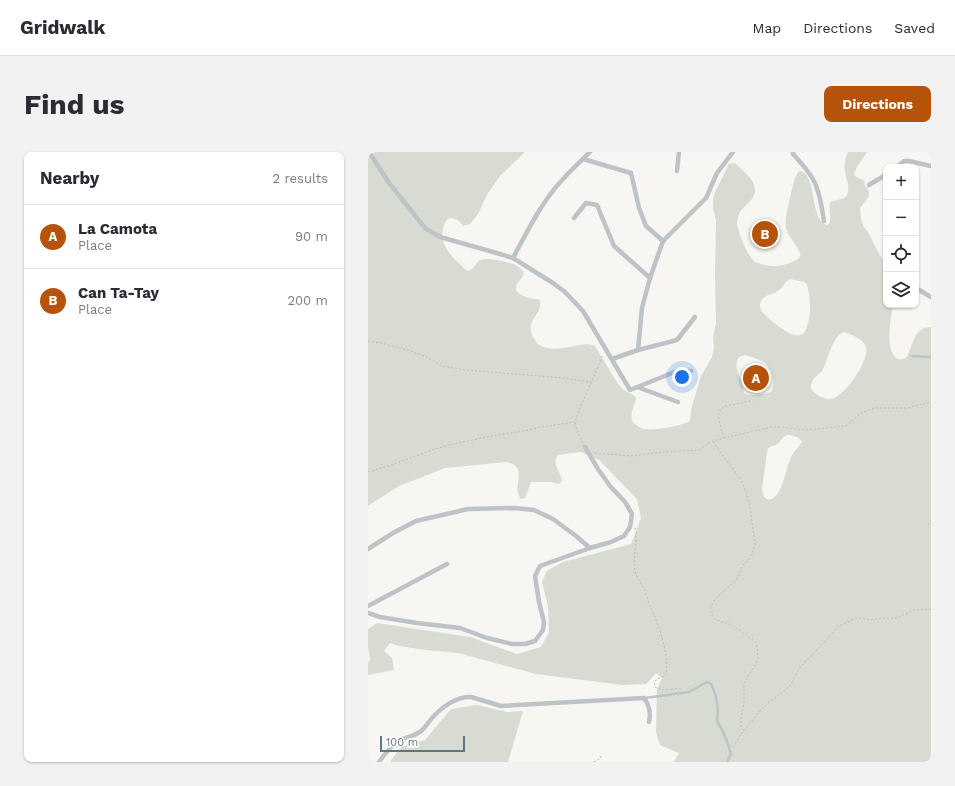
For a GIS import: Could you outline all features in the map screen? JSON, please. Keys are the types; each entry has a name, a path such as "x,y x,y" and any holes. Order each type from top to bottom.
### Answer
{"street":[{"path":"369,152 389,183 425,228 440,237 513,258 565,292 583,311 606,347 630,390 677,371 691,371"},
{"path":"513,258 534,219 549,196 563,178 590,152"},
{"path":"677,171 679,152"},
{"path":"638,350 642,308 650,278 663,241 706,198 717,173 733,152"},
{"path":"792,152 807,169 815,182 824,221"},
{"path":"583,159 630,173 639,208 646,226 663,241"},
{"path":"901,164 909,161 931,166"},
{"path":"869,185 883,177"},
{"path":"574,218 586,203 597,206 614,246 650,278"},
{"path":"919,290 931,297"},
{"path":"612,359 638,350 677,340 695,317"},
{"path":"637,387 678,402"},
{"path":"368,613 380,617 460,628 487,638 512,644 525,644 535,640 543,630 544,622 535,576 540,566 611,542 624,536 630,527 632,514 625,502 610,486 598,469 585,447"},
{"path":"368,549 393,533 416,521 468,509 514,508 534,510 553,519 590,548"},
{"path":"368,606 447,564"},
{"path":"379,762 398,741 414,736 422,731 433,717 446,706 466,697 471,697 501,706 644,698 649,706 649,722"}],"lane":[{"path":"912,356 931,357"},
{"path":"644,698 689,692 707,682 711,684 715,692 718,705 717,721 725,736 731,753 727,762"}],"path":[{"path":"368,341 411,351 427,357 442,366 466,370 564,378 591,382"},
{"path":"585,447 575,422 606,347"},
{"path":"725,438 718,415 724,406 753,400"},
{"path":"588,452 632,456 662,452 700,450 713,441 772,427 804,430 846,426 861,413 875,408 907,408 931,402"},
{"path":"368,472 449,445 496,435 575,422"},
{"path":"713,441 741,480 746,492 750,507 755,544 752,554 744,564 737,579 715,599 710,611 716,620 732,625 756,643 758,655 756,664 744,684 743,710 741,718 741,726 744,731"},
{"path":"631,518 636,530 634,568 660,629 664,649 666,675 654,682 656,688 662,690 671,689 673,692"},
{"path":"928,525 931,521"},
{"path":"731,753 744,731 767,704 790,686 799,669 806,660 839,626 859,618 872,620 881,618 897,618 914,610 931,609"},
{"path":"594,762 601,758 601,755"}],"shaded area":[{"path":"375,152 525,152 500,176 488,193 478,214 470,224 463,226 458,220 452,218 446,221 442,235 445,247 467,271 472,269 479,261 484,259 497,260 513,264 522,270 523,275 516,286 516,290 521,295 540,300 539,309 531,324 532,335 536,342 542,346 554,349 585,344 595,346 618,384 624,390 635,396 636,398 632,417 635,424 644,429 660,429 690,421 691,410 701,376 712,357 714,348 713,337 716,323 716,221 713,208 713,198 729,164 735,163 744,171 752,181 755,189 755,193 741,211 738,218 737,227 743,243 754,261 765,265 777,266 790,263 799,259 800,257 799,251 786,228 790,196 798,172 801,171 806,175 810,182 815,208 821,222 827,225 830,221 830,202 845,198 848,192 845,159 848,152 867,152 854,175 865,181 864,184 869,192 868,198 860,208 861,219 883,260 883,308 892,308 890,343 894,356 898,359 907,357 918,333 925,328 931,327 931,762 674,762 679,753 660,745 656,732 657,689 662,678 656,673 646,684 622,685 536,674 458,653 426,650 399,646 390,643 384,651 392,658 394,670 368,675 368,662 370,660 368,629 377,623 470,637 517,654 541,647 549,632 548,606 542,582 547,571 563,562 631,544 641,518 637,499 599,460 581,452 558,455 556,465 562,481 559,484 551,482 531,482 525,498 521,499 518,494 519,473 517,468 506,462 445,468 399,486 368,506 368,158","holes":["790,279 804,282 807,284 808,289 810,305 809,319 803,334 798,335 790,334 776,324 763,313 760,307 760,302 763,299 779,290","844,332 860,339 865,344 866,353 864,361 855,377 844,391 832,399 826,399 812,390 811,383 823,369 834,342 840,334","745,355 758,359 768,366 773,377 773,389 771,392 752,395 744,393 737,370 737,361 739,357","787,435 794,436 802,442 791,457 780,489 777,494 769,500 764,497 762,489 767,452 770,447 779,443 782,438"]},
{"path":"477,705 507,712 523,711 508,762 390,762 401,747 425,740 451,709"}],"building":[{"path":"761,369 763,387 754,388 753,381 750,382 750,370"}],"place":[{"name":"Can Ta-Tay","path":"765,234"},
{"name":"La Camota","path":"756,378"}]}
